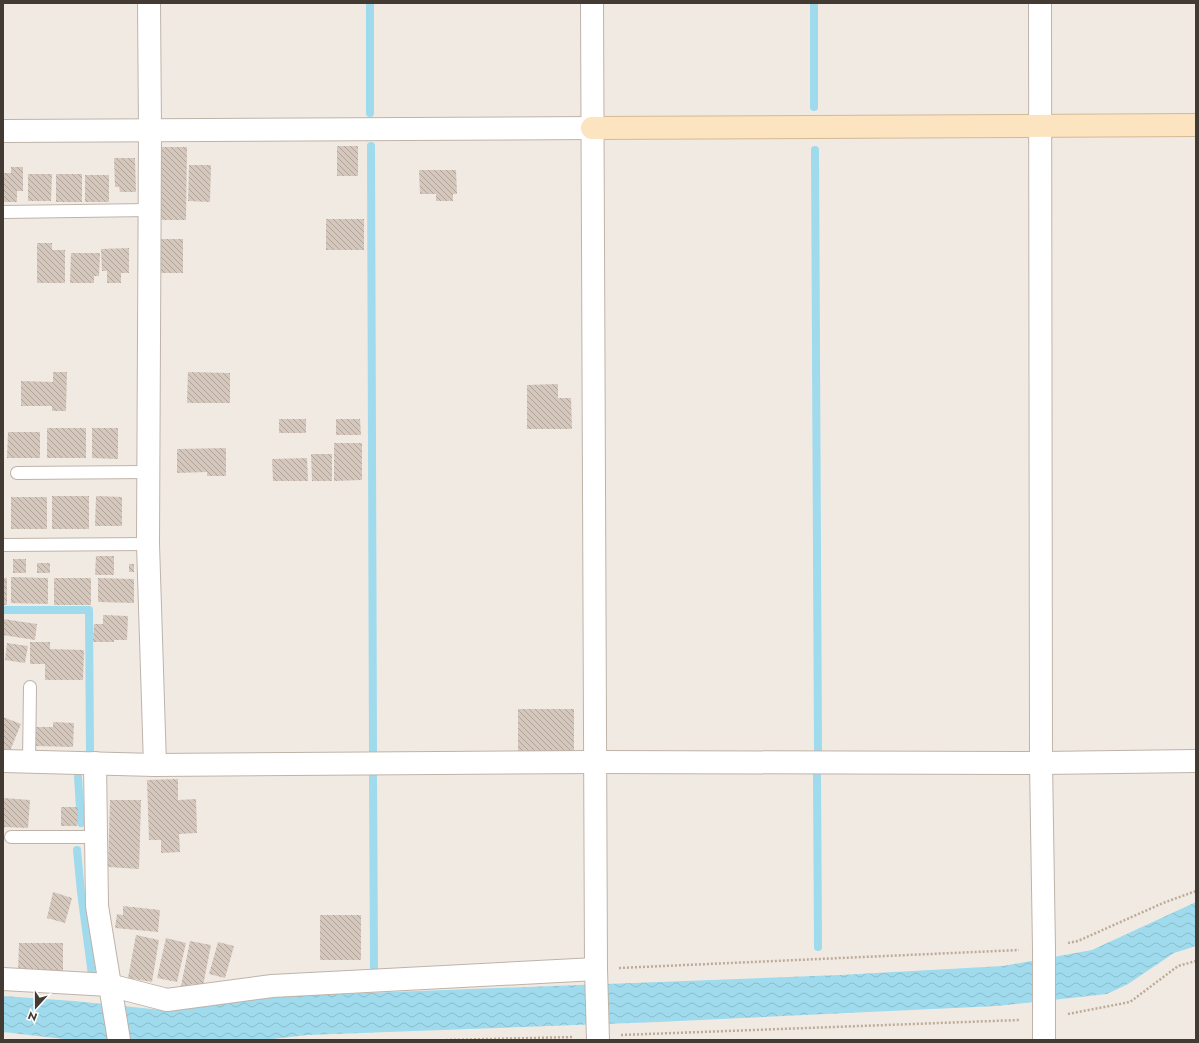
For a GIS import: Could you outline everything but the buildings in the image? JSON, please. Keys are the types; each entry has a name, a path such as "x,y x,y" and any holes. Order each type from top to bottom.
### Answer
{"street":[{"path":"149,3 150,131 148,544 155,765"},
{"path":"592,3 596,974 598,1036"},
{"path":"1040,3 1041,763 1044,1040"},
{"path":"3,131 1196,125"},
{"path":"3,762 155,765 596,762 1041,763 1196,761"},
{"path":"95,763 97,906 119,1040"},
{"path":"3,979 110,990 167,1000 272,986 596,974"}],"lane":[{"path":"3,212 149,210"},
{"path":"17,473 148,472"},
{"path":"3,545 148,544"},
{"path":"30,687 30,762"},
{"path":"11,837 96,837"}],"path":[{"path":"596,974 1044,949 1078,941 1163,903 1196,891"},
{"path":"446,1040 598,1036 1044,1019 1130,1002 1178,966 1196,961"}],"water":[{"path":"1196,902 1196,946 1174,953 1128,984 1107,994 997,1006 658,1022 308,1035 263,1040 73,1040 3,1032 3,996 74,1001 162,1010 262,997 840,975 1003,966 1092,950"}],"waterway":[{"path":"370,3 370,113"},
{"path":"814,3 814,107"},
{"path":"371,146 373,751"},
{"path":"815,150 818,752"},
{"path":"3,610 89,610 90,752"},
{"path":"817,772 818,947"},
{"path":"373,774 374,967"},
{"path":"78,777 81,823"},
{"path":"77,850 92,975"}]}
